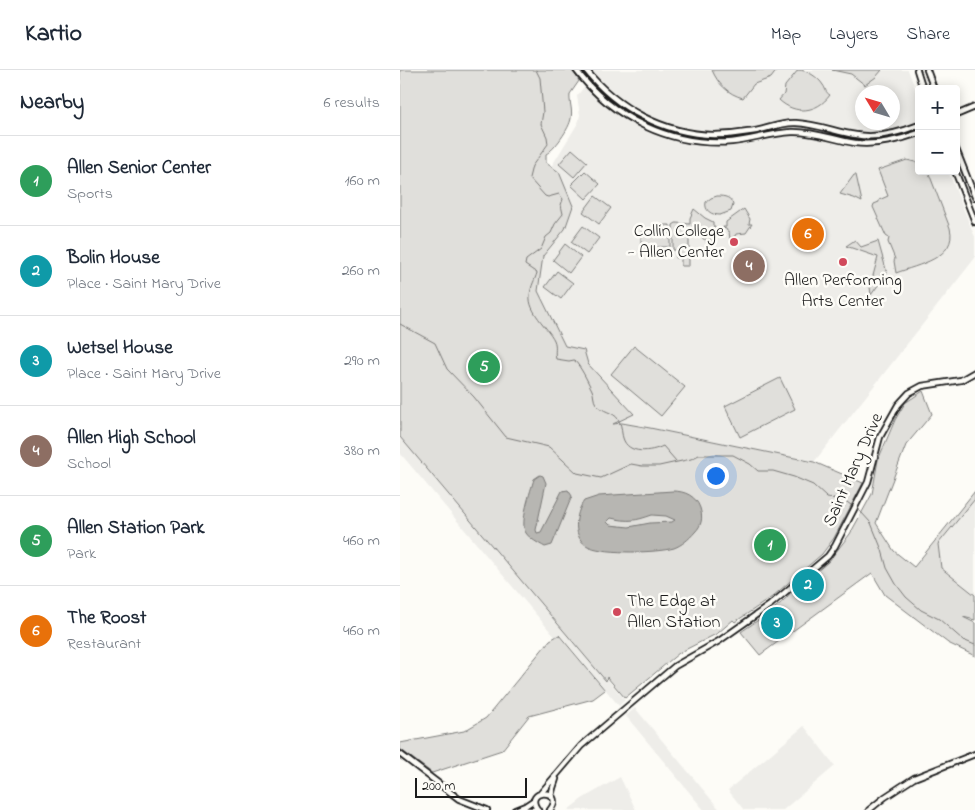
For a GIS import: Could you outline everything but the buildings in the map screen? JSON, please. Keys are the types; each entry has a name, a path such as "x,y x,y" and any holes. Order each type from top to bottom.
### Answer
{"street":[{"path":"576,70 597,94 624,115 658,132 684,139 728,142 792,132 811,133 854,143 874,143 894,141 915,134"},
{"path":"586,70 608,93 634,112 661,124 692,133 734,134 752,132 772,125 794,122 856,136 875,136 903,132 915,127"},
{"path":"917,70 922,85"},
{"path":"926,70 932,85"},
{"path":"960,113 975,107"},
{"path":"960,159 975,197"},
{"path":"957,175 975,222"},
{"name":"Saint Mary Drive","path":"515,810 535,799 590,738 675,666 719,641 770,605 824,561 834,548 866,486 878,442 898,405 909,393 922,386 961,380 975,372"},
{"path":"400,754 458,799 487,810"},
{"path":"869,810 914,778 975,754"},
{"name":"Saint Mary Drive","path":"551,796 560,772"},
{"path":"540,794 546,793 551,796 554,801 552,809"},
{"path":"526,810 537,810 534,804 535,799"}],"shaded area":[{"path":"400,70 573,70 579,81 570,94 572,112 570,122 561,138 546,154 546,163 559,172 573,206 565,229 543,256 538,291 565,346 584,350 588,364 634,414 613,424 622,423 650,428 814,462 863,483 834,538 822,554 772,597 735,622 733,620 718,633 679,653 625,698 607,677 606,681 400,437"},
{"path":"591,70 908,70 915,88 915,175 950,175 975,237 975,258 814,462 622,423 606,425 590,415 529,285 548,172 578,123 580,115 577,96 596,77"},
{"path":"712,70 777,70 771,78 754,84 743,98 724,88"},
{"path":"798,70 809,73 821,82 826,92 830,95 825,101 812,108 799,110 785,105 779,100 784,94 785,86"},
{"path":"832,70 882,70 865,85 851,74"},
{"path":"572,149 587,162 574,177 559,164"},
{"path":"907,160 915,162 915,175 930,175 950,228 951,238 948,247 934,259 896,273 895,259 888,242 889,238 886,236 873,207 879,200 888,196 878,170"},
{"path":"585,171 600,184 586,199 571,185"},
{"path":"854,175 856,175 862,202 840,194"},
{"path":"595,196 611,208 599,224 583,212"},
{"path":"717,196 731,200 733,205 731,211 720,215 707,210 706,202"},
{"path":"694,209 713,222 715,228 712,228 712,232 709,232 711,243 706,242 703,236 689,236 689,266 681,266 681,258 676,258 676,250 673,250 673,225 676,223 690,224 690,218"},
{"path":"744,209 750,219 749,224 752,224 746,233 736,234 730,239 729,232 723,227 726,227 726,222"},
{"path":"670,225 670,247 641,247 641,232"},
{"path":"583,226 599,238 587,254 571,242"},
{"path":"855,240 861,247 878,241 887,273 871,295 870,287 878,257 846,246"},
{"path":"565,244 581,257 569,273 553,260"},
{"path":"557,271 573,283 561,299 545,287"},
{"path":"634,346 685,387 661,416 611,374"},
{"path":"780,378 795,409 740,437 725,406"},
{"path":"923,391 932,414 906,445 876,523 894,551 914,567 975,491 975,499 938,544 941,568 975,595 975,620 963,617 975,623 975,656 948,643 885,595 872,573 760,655 741,632 775,608 828,562 850,534 872,494 878,460 895,420 905,403"},
{"path":"400,433 625,700 619,706 560,635 555,637 400,453"},
{"path":"540,475 543,476 546,483 536,530 537,533 541,532 562,491 568,490 572,496 552,545 545,547 534,541 524,528 526,506 530,491 534,479"},
{"path":"682,492 696,500 702,518 699,527 690,537 674,548 632,552 598,549 584,544 580,539 577,533 577,519 578,512 584,501 599,496","holes":["652,515 666,516 675,520 672,522 650,523 629,527 610,525 607,522 611,518 632,520"]},
{"path":"975,499 975,595 941,568 938,544"},
{"path":"559,635 605,690 593,699 529,716 502,750 432,773 400,749 400,743 464,731 486,718 550,640"},
{"path":"635,708 720,810 704,810 626,716"},
{"path":"804,726 835,766 783,810 744,810 728,790"},
{"path":"620,777 636,810 568,810 582,799"}],"waterway":[{"path":"536,70 540,78 543,112 541,124 548,144 532,166 529,178 545,196 559,194 563,199 561,205 563,214 551,233 546,237 541,249 526,260 525,265 537,273 530,295 532,307 554,340 556,359 574,360 577,363 592,390 596,404 618,419 626,443 635,450 640,451 652,450 663,446 676,461"},
{"path":"400,324 435,343 447,369 474,397 506,437 549,447 577,473 601,478 631,464 659,466 691,459 699,455 733,455 750,464 758,471 773,471 794,477 813,485 827,498 844,500 861,512 871,523 887,568 906,597 921,610 939,619 963,640 975,645"}],"place":[{"name":"The Roost","path":"808,234"},
{"name":"Collin College - Allen Center","path":"734,242"},
{"name":"Allen Performing Arts Center","path":"843,262"},
{"name":"Allen High School","path":"749,266"},
{"name":"Allen Station Park","path":"484,367"},
{"name":"Allen Senior Center","path":"770,545"},
{"name":"Bolin House","path":"808,585"},
{"name":"The Edge at Allen Station","path":"617,612"},
{"name":"Wetsel House","path":"777,623"}]}
